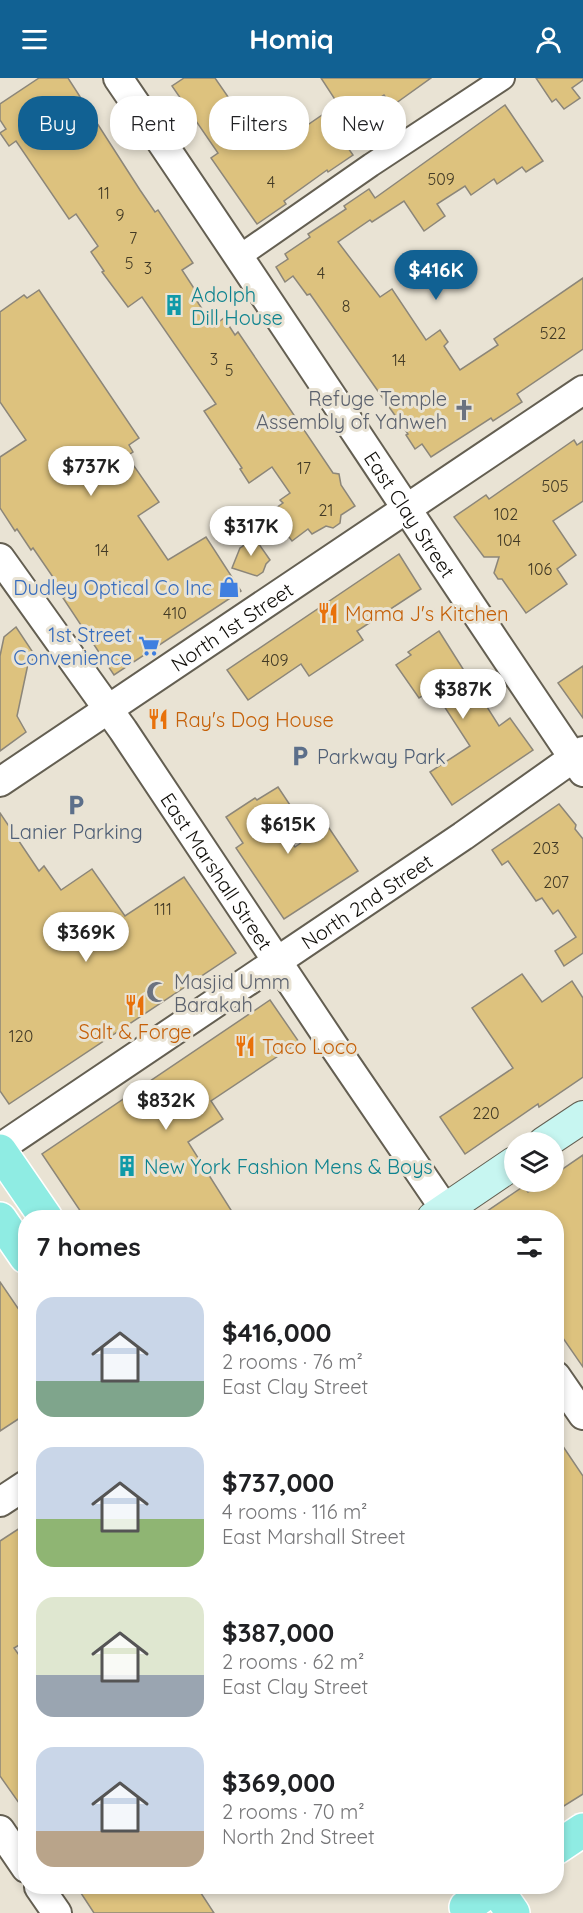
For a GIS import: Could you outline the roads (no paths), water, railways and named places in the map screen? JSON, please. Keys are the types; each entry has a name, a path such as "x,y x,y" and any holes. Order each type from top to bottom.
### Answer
{"main road":[{"path":"560,1132 583,1117"},
{"path":"0,1150 41,1210"},
{"path":"450,1210 504,1170"},
{"path":"0,1219 18,1245"},
{"path":"564,1843 583,1830"},
{"path":"462,1905 482,1894"},
{"path":"500,1894 513,1913"}],"street":[{"name":"East Clay Street","path":"118,78 240,256 406,510 580,760"},
{"path":"240,256 371,165 503,78"},
{"name":"North 1st Street","path":"0,782 583,390"},
{"name":"East Marshall Street","path":"0,558 108,709 278,962 440,1210"},
{"name":"North 2nd Street","path":"0,1150 463,836 580,760"},
{"path":"564,1388 583,1415"},
{"path":"0,1502 18,1490"},
{"path":"44,1894 57,1913"}],"place":[{"name":"Adolph Dill House","path":"174,305"},
{"name":"Refuge Temple Assembly of Yahweh","path":"464,410"},
{"name":"Dudley Optical Co Inc","path":"229,587"},
{"name":"Mama J's Kitchen","path":"328,613"},
{"name":"1st Street Convenience","path":"149,646"},
{"name":"Ray's Dog House","path":"158,719"},
{"name":"Parkway Park","path":"300,756"},
{"name":"Lanier Parking","path":"76,805"},
{"name":"Masjid Umm Barakah","path":"157,992"},
{"name":"Salt & Forge","path":"135,1005"},
{"name":"Taco Loco","path":"245,1046"},
{"name":"New York Fashion Mens & Boys","path":"127,1166"}]}
